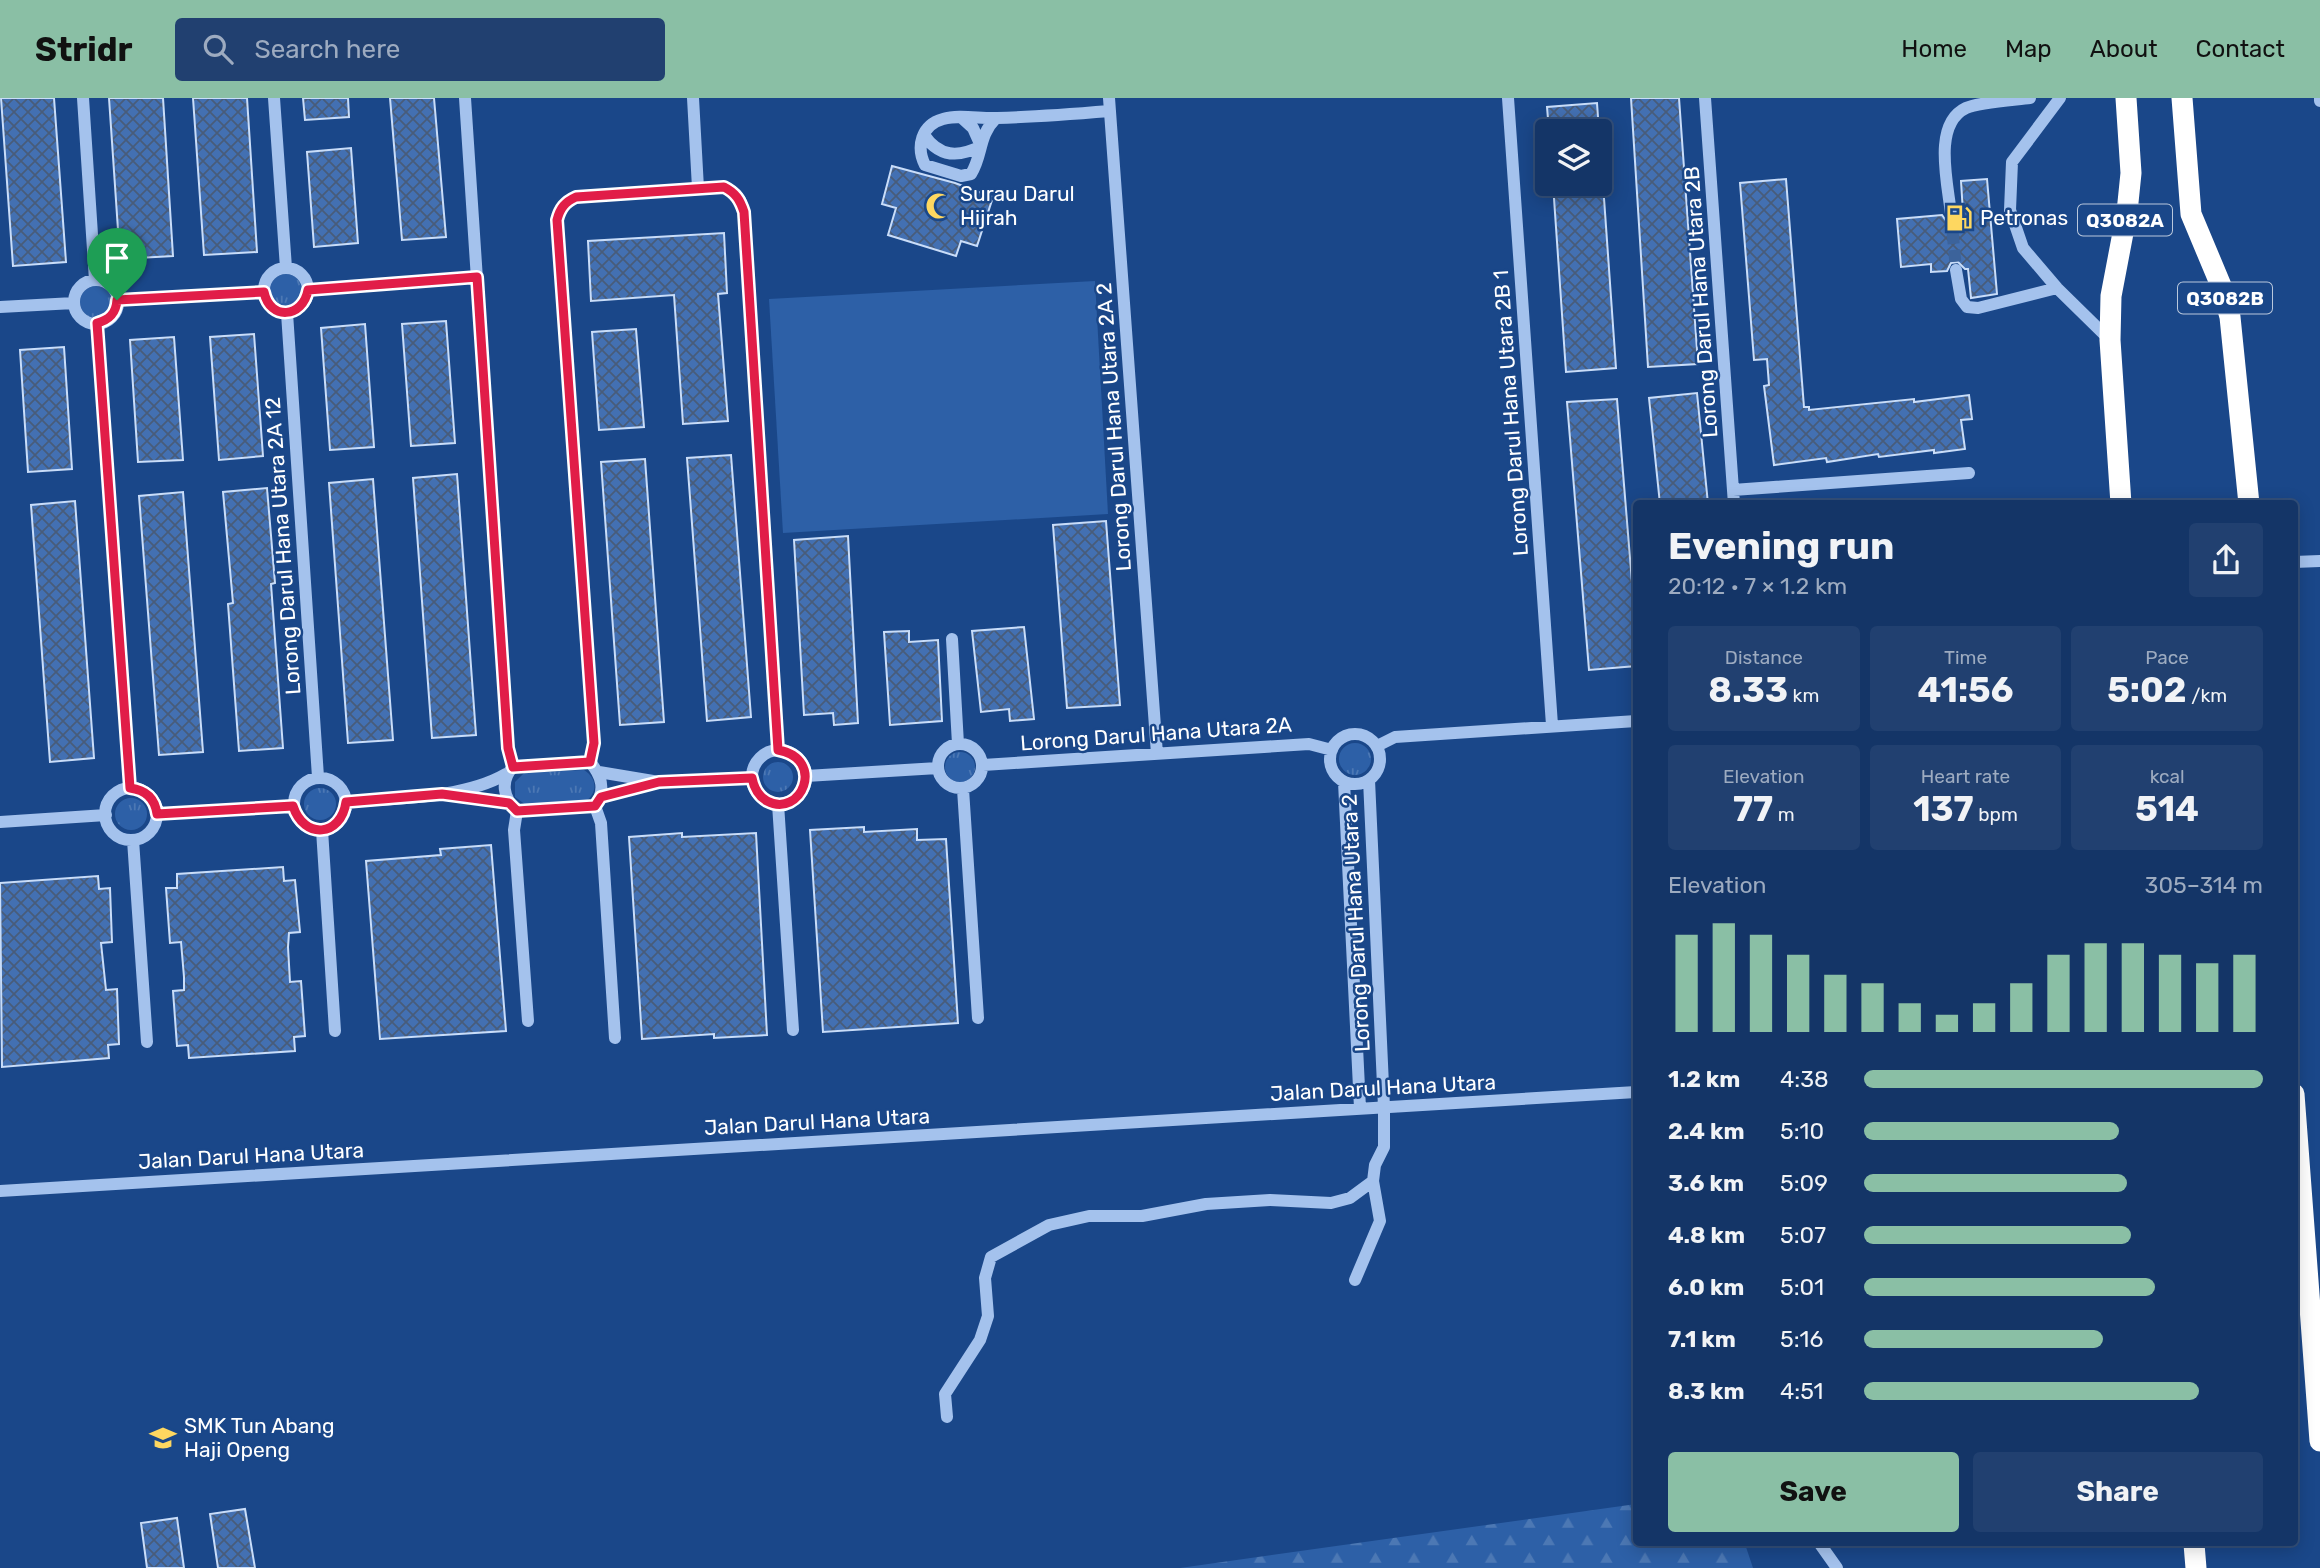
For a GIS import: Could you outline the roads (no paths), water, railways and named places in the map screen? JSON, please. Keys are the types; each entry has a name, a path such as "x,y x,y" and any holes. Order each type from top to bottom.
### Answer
{"highway":[{"name":"Q3082A","path":"2121,500 2110,340 2111,296 2132,173 2126,98"},
{"name":"Q3082B","path":"2182,98 2191,214 2222,288 2230,317 2249,500"},
{"path":"2298,1147 2320,1441"},
{"path":"2194,1546 2196,1568"}],"street":[{"path":"83,98 95,280"},
{"path":"274,98 286,268"},
{"path":"465,98 510,771 504,789 513,807 528,1021"},
{"path":"693,98 698,188"},
{"name":"Lorong Darul Hana Utara 2B 1","path":"1508,98 1552,725"},
{"name":"Lorong Darul Hana Utara 2B","path":"1705,98 1734,500"},
{"path":"1951,214 1944,138 1951,119 1966,108 2030,98"},
{"path":"2060,98 2012,162 2010,209 2023,248 2057,288 2110,340"},
{"path":"996,118 986,128 976,166 971,174 961,176 925,165 920,154 920,140 930,125 944,118 996,118 1110,105"},
{"name":"Lorong Darul Hana Utara 2A 2","path":"1110,105 1157,754"},
{"path":"962,118 973,128 981,146"},
{"path":"923,135 932,148 957,155 981,146"},
{"path":"590,762 594,743 557,220 566,202 576,197 698,188 724,187 740,200 744,212 778,750"},
{"path":"286,268 299,273 308,290 303,304 287,313 270,306 264,292 273,272 286,268"},
{"path":"1956,270 1961,299 1967,307 1978,308 2057,288"},
{"path":"308,290 477,277"},
{"path":"95,280 109,285 117,300 111,317 97,323 84,321 74,303 78,289 95,280"},
{"path":"117,300 264,292"},
{"path":"0,307 74,303"},
{"name":"Lorong Darul Hana Utara 2A 12","path":"287,313 318,777"},
{"path":"97,323 130,788"},
{"path":"1733,490 1969,472"},
{"path":"2298,562 2320,561"},
{"path":"952,639 958,744"},
{"path":"1377,746 1395,737 1633,721"},
{"path":"1353,734 1368,738 1377,746 1379,766 1368,780 1352,784 1344,782 1332,770 1332,750 1338,740 1353,734"},
{"path":"958,744 972,747 983,765 979,779 973,785 962,789 951,787 945,782 938,768 946,750 958,744"},
{"name":"Lorong Darul Hana Utara 2A","path":"983,765 1309,744 1332,750"},
{"path":"778,750 797,757 803,764 806,776 797,797 790,802 778,804 765,800 758,794 752,778 757,761 764,754 778,750"},
{"path":"346,802 442,794 498,779 510,771 590,762"},
{"path":"590,762 599,772 659,782 752,778"},
{"path":"806,776 938,768"},
{"path":"599,772 598,802 615,1038"},
{"path":"318,777 334,781 341,787 346,802 341,820 322,830 309,828 301,823 293,806 302,783 318,777"},
{"name":"Lorong Darul Hana Utara 2","path":"1368,780 1384,1107 1384,1147 1375,1165 1373,1181"},
{"path":"442,794 513,807 598,802 659,782"},
{"name":"Lorong Darul Hana Utara 2","path":"1344,782 1360,1108"},
{"path":"130,788 146,793 156,806 157,814 152,830 133,840 113,832 106,815 110,800 115,794 130,788"},
{"path":"962,789 978,1018"},
{"path":"778,804 793,1030"},
{"path":"157,814 293,806"},
{"path":"0,822 106,815"},
{"path":"322,830 335,1031"},
{"path":"133,840 147,1042"},
{"name":"Jalan Darul Hana Utara","path":"0,1191 1633,1092"},
{"path":"947,1417 945,1394 981,1340 988,1315 985,1278 990,1257 1049,1225 1088,1216 1142,1216 1206,1204 1270,1200 1331,1203 1350,1198 1373,1181 1380,1221 1355,1280"},
{"path":"1822,1546 1838,1568"}],"tunnel":[{"path":"1951,214 1956,270"}],"place":[{"name":"Surau Darul Hijrah","path":"939,206"},
{"name":"Petronas","path":"1959,218"},
{"name":"SMK Tun Abang Haji Openg","path":"163,1438"}]}
